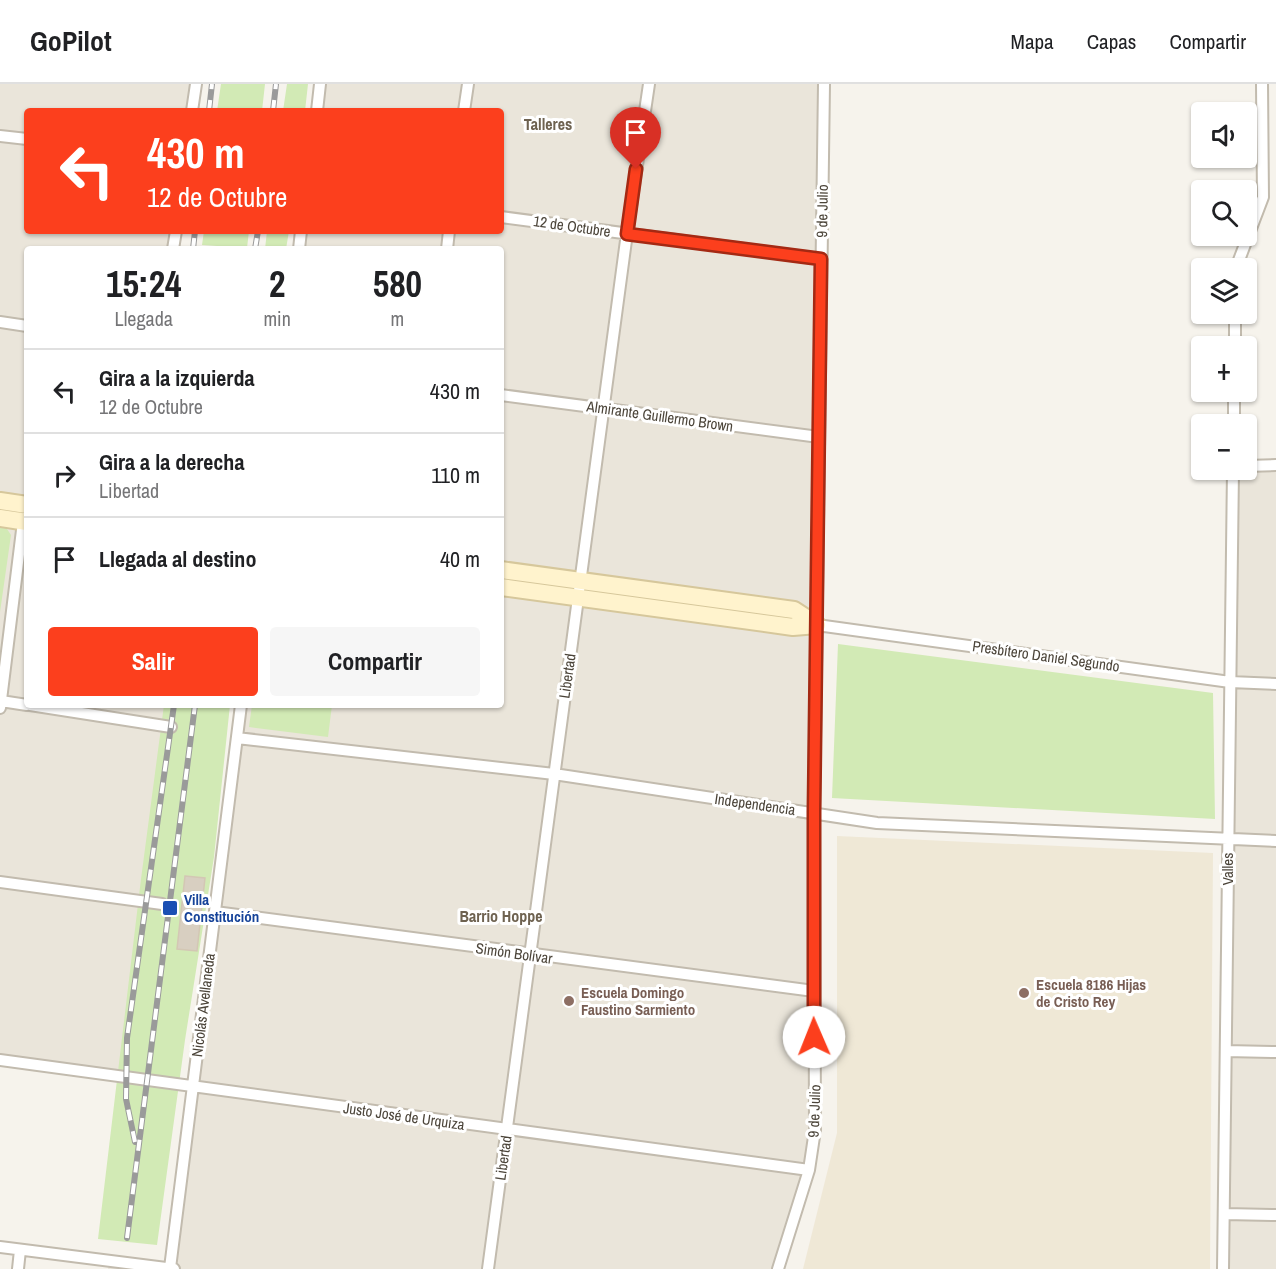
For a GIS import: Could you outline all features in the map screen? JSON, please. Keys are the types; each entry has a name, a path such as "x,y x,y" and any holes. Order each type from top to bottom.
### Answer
{"main road":[{"path":"0,501 24,504"},
{"path":"0,518 24,520"},
{"name":"Presbítero Daniel Segundo","path":"504,570 794,610 817,625"},
{"name":"Presbítero Daniel Segundo","path":"504,587 793,627 817,625"}],"street":[{"path":"192,108 196,84"},
{"path":"317,108 320,84"},
{"path":"464,108 468,84"},
{"name":"Libertad","path":"488,1269 649,84"},
{"name":"9 de Julio","path":"778,1269 808,1170 815,1130 814,812 824,84"},
{"path":"1238,258 1263,197 1262,84"},
{"path":"0,136 24,139"},
{"name":"12 de Octubre","path":"504,217 821,259"},
{"path":"0,322 24,326"},
{"name":"Almirante Guillermo Brown","path":"504,395 819,437"},
{"path":"1257,466 1276,465"},
{"name":"Valles","path":"1223,1269 1233,480"},
{"path":"24,535 1,704 24,705"},
{"name":"Presbítero Daniel Segundo","path":"817,625 1230,682 1276,684"},
{"path":"48,708 171,727"},
{"name":"Nicolás Avellaneda","path":"170,1268 241,708"},
{"name":"Independencia","path":"237,738 554,774 878,823 1276,841"},
{"path":"0,882 162,904"},
{"name":"Simón Bolívar","path":"215,912 814,991"},
{"path":"1226,1051 1276,1052"},
{"name":"Justo José de Urquiza","path":"0,1060 808,1170"},
{"path":"1225,1214 1276,1215"},
{"path":"0,1248 109,1265 174,1269"},
{"path":"18,1269 20,1250"}],"shaded area":[{"path":"0,84 196,84 192,108 24,108 24,234 176,234 174,246 24,246 24,708 174,708 125,1078 0,1060"},
{"path":"320,84 824,84 815,1130 778,1269 108,1269 110,1261 169,1268 241,708 504,708 504,246 299,246 301,234 504,234 504,108 317,108"},
{"path":"1276,465 1276,1269 1223,1269 1233,480 1257,480 1257,467"},
{"name":"Escuela 8186 Hijas de Cristo Rey","path":"837,836 1213,853 1210,1269 803,1269 837,1133"}],"green space":[{"path":"221,84 265,84 262,108 217,108"},
{"path":"287,84 308,84 305,108 283,108"},
{"path":"204,234 249,234 247,246 202,245"},
{"path":"267,234 288,234 286,246 265,246"},
{"path":"0,525 5,526 11,535 0,612"},
{"path":"838,644 1213,693 1215,819 832,798"},
{"path":"164,708 230,708 214,857 185,1040 157,1245 98,1239"},
{"path":"252,708 332,708 328,737 249,727"}],"building":[{"path":"185,876 205,878 197,951 177,949"}],"railway":[{"path":"209,108 212,84"},
{"path":"273,108 276,84"},
{"path":"193,246 195,234"},
{"path":"256,246 258,234"},
{"path":"135,1142 126,1099 127,1038 174,708"},
{"path":"127,1238 195,708"}],"place":[{"name":"Villa Constitución","path":"170,908"},
{"name":"Escuela 8186 Hijas de Cristo Rey","path":"1024,993"},
{"name":"Escuela Domingo Faustino Sarmiento","path":"569,1001"}],"district":[{"name":"Talleres","path":"548,124"},
{"name":"Barrio Hoppe","path":"501,916"}],"route":[{"path":"636,169 627,234 821,259 814,812 814,1037"}]}
